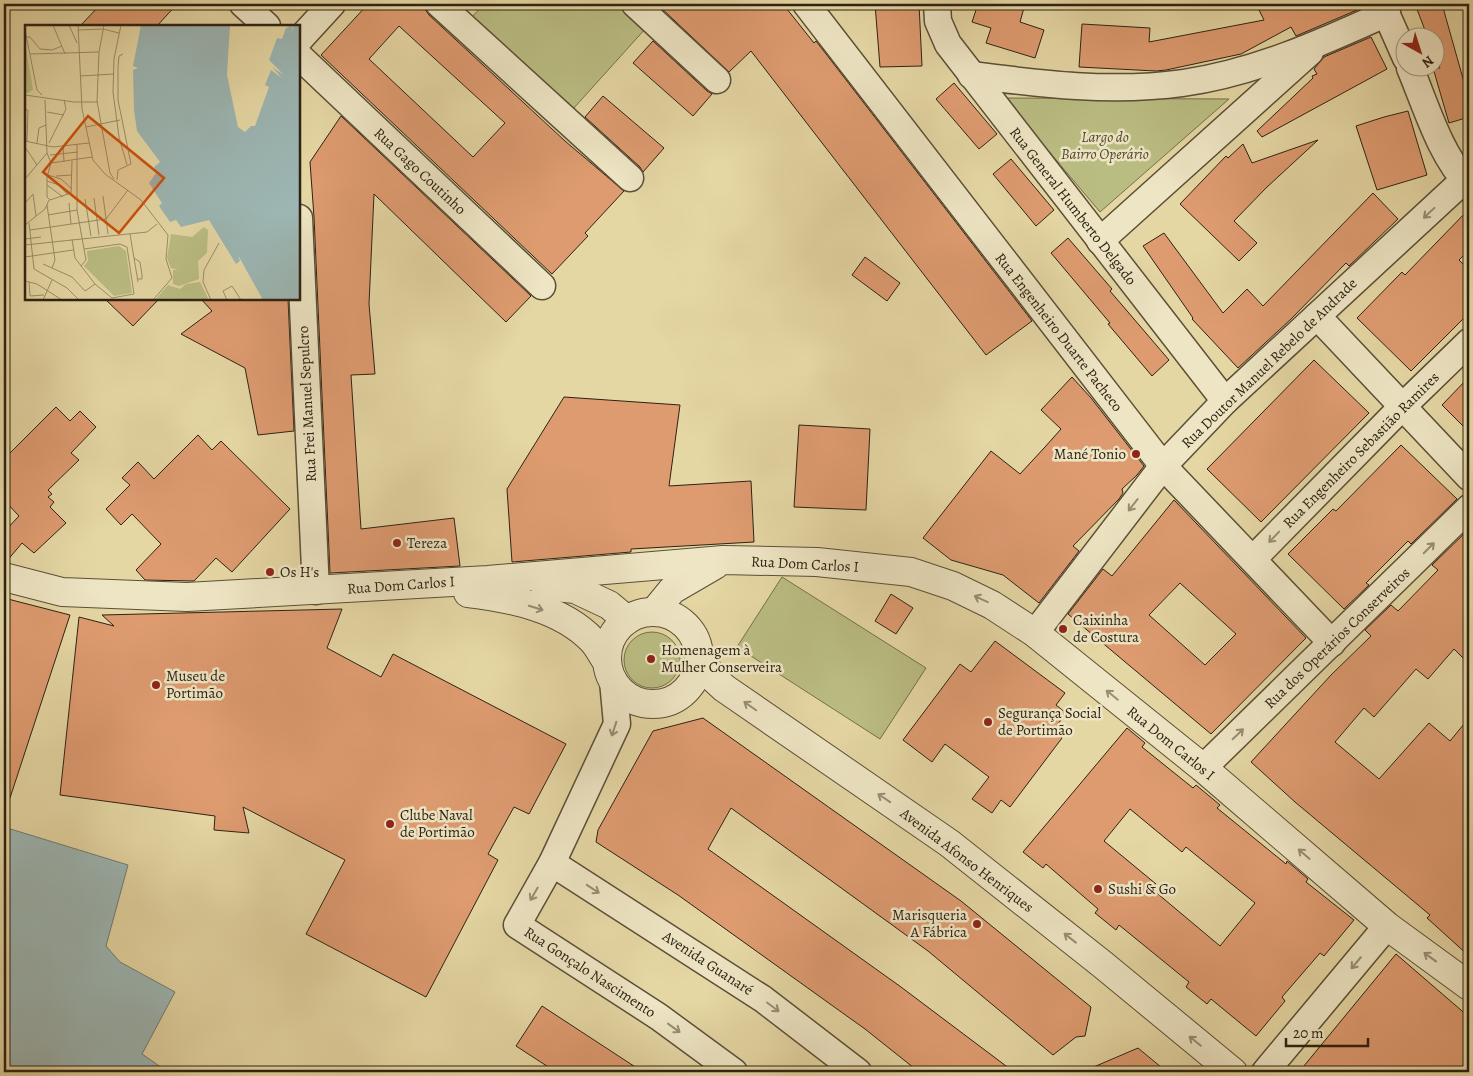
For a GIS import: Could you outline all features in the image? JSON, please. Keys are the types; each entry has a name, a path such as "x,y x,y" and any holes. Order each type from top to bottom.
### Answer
{"street":[{"path":"243,4 266,25"},
{"path":"300,39 332,4"},
{"path":"439,4 630,178"},
{"path":"635,4 717,80"},
{"name":"Rua Engenheiro Duarte Pacheco","path":"806,4 1163,466 1332,644"},
{"name":"Rua General Humberto Delgado","path":"937,4 938,20 948,44 1225,401"},
{"path":"971,75 1048,85 1118,87 1182,83 1245,70 1320,44 1384,8 1396,35"},
{"path":"1100,241 1320,44"},
{"name":"Rua Gago Coutinho","path":"300,57 542,286"},
{"path":"1414,78 1444,149 1467,182"},
{"name":"Rua Doutor Manuel Rebelo de Andrade","path":"1035,633 1163,466 1225,401 1467,182"},
{"name":"Rua Frei Manuel Sepulcro","path":"300,240 316,591"},
{"path":"1317,316 1469,477"},
{"name":"Rua Engenheiro Sebastião Ramires","path":"1253,559 1403,406 1469,342"},
{"name":"Rua dos Operários Conserveiros","path":"1203,768 1469,508"},
{"path":"654,612 672,590 722,560"},
{"name":"Rua Dom Carlos I","path":"4,577 62,592 188,598 488,580 722,560 817,562 911,572 953,586 992,605 1035,633 1203,768 1387,926 1469,986"},
{"path":"488,580 576,589 609,605 627,620"},
{"path":"402,585 503,597 545,610 574,625 593,641 610,671 625,695 643,703 662,704 671,701 687,690 693,682 699,664 698,644 688,628 673,616 654,612 635,615 619,627 610,643 610,671"},
{"name":"Avenida Afonso Henriques","path":"699,654 711,676 724,688 949,843 1102,964 1233,1072"},
{"name":"Rua Gonçalo Nascimento","path":"610,671 617,724 552,863 517,925 659,1017 734,1072"},
{"name":"Avenida Guanaré","path":"552,863 763,999 858,1072"},
{"path":"1265,1072 1387,926"}],"green space":[{"path":"484,4 616,4 646,28 573,109 471,18"},
{"name":"Largo do Bairro Operário","path":"1004,98 1229,99 1100,212"},
{"path":"782,577 926,668 880,739 737,647"},
{"path":"652,632 667,637 675,645 680,660 675,675 667,683 652,688 637,683 629,675 624,660 629,645 637,637"}],"water":[{"path":"4,827 128,865 106,946 120,962 175,992 142,1054 168,1072 4,1072"}],"building":[{"path":"101,4 177,4 158,25 81,25"},
{"path":"368,4 424,4 429,15 565,141 624,191 585,233 588,236 552,274 321,55","holes":["399,26 505,123 473,157 369,59"]},
{"path":"657,4 783,4 814,43 816,41 1032,321 986,355 751,51 729,72"},
{"path":"875,4 919,4 922,66 880,67"},
{"path":"978,4 1025,4 1020,22 1044,30 1035,58 986,43 991,28 972,22"},
{"path":"1256,4 1353,4 1357,10 1296,36 1291,27 1241,54 1166,70 1079,67 1082,24 1150,28 1149,42 1264,20"},
{"path":"1415,4 1442,4 1469,100 1469,117 1449,123 1436,78 1446,78 1446,28 1424,28"},
{"path":"1371,37 1387,69 1262,137 1257,131 1313,78 1312,76 1317,74 1314,69 1324,57"},
{"path":"653,41 712,94 693,116 633,63"},
{"path":"954,83 997,134 979,149 936,99"},
{"path":"603,96 664,148 643,172 640,167 585,117"},
{"path":"1408,111 1427,175 1377,190 1356,126"},
{"path":"341,116 531,296 506,322 374,194 369,304 375,374 351,375 361,529 454,518 460,566 330,573 310,162"},
{"path":"1318,140 1266,188 1234,221 1257,243 1239,261 1180,204 1226,156 1228,158 1243,144 1252,163"},
{"path":"1011,159 1054,210 1036,226 993,174"},
{"path":"1373,193 1398,219 1349,266 1346,263 1291,319 1238,368 1192,319 1143,246 1164,233 1223,313 1247,289 1263,306"},
{"path":"1469,209 1469,250 1459,260 1469,270 1469,313 1411,371 1357,318 1402,272 1405,275"},
{"path":"1068,238 1169,360 1152,376 1051,253"},
{"path":"865,257 900,283 887,301 852,275"},
{"path":"106,300 158,300 133,326"},
{"path":"202,300 288,300 294,431 258,435 245,368 181,334 212,311"},
{"path":"1314,360 1369,413 1261,522 1207,469"},
{"path":"1072,377 1091,398 1144,466 1122,489 1123,493 1119,499 1073,546 1079,551 1039,603 1003,575 951,560 923,538 991,451 1020,474 1045,447 1061,429 1041,410"},
{"path":"1469,377 1469,432 1442,405"},
{"path":"564,397 680,405 669,486 751,481 754,542 631,549 631,552 512,562 507,489"},
{"path":"56,407 70,421 80,411 96,427 71,453 79,460 48,490 52,494 48,497 54,502 50,507 66,523 34,553 22,543 4,562 4,532 19,516 4,500 4,459"},
{"path":"799,425 870,429 866,510 794,507"},
{"path":"198,435 212,450 221,441 290,509 232,572 216,558 194,581 145,580 136,570 161,544 132,514 121,525 106,509 130,485 122,478 138,462 154,479"},
{"path":"1401,445 1457,499 1411,544 1408,541 1366,583 1369,585 1344,609 1288,554 1333,509 1336,511"},
{"path":"1174,500 1306,638 1211,734 1068,614 1103,569 1112,576","holes":["1180,583 1236,634 1205,665 1149,615"]},
{"path":"1469,529 1469,664 1454,649 1428,679 1416,669 1374,717 1364,708 1335,742 1379,779 1429,723 1450,741 1469,718 1469,956 1427,918 1430,915 1295,802 1251,762 1331,675 1371,636 1365,630 1391,605 1398,611 1438,570 1432,565"},
{"path":"891,594 913,608 896,634 875,621"},
{"path":"4,598 70,615 8,804 4,803"},
{"path":"342,609 327,648 381,677 393,654 566,744 529,814 514,807 488,854 498,860 426,997 306,934 345,860 243,807 249,833 214,830 215,816 60,795 79,617 114,626 102,615"},
{"name":"Segurança Social de Portimão","path":"995,641 1065,693 1056,705 1066,713 1053,731 1062,738 1010,807 1001,800 992,813 972,799 989,777 945,744 932,762 903,740 960,664 971,672"},
{"path":"703,718 961,901 1091,1007 1085,1036 1076,1037 1053,1055 928,951 731,808 708,849 901,987 1014,1072 919,1072 865,1029 678,895 596,842 598,830 653,731"},
{"path":"1127,728 1145,743 1142,747 1193,788 1196,785 1220,805 1217,808 1286,864 1287,861 1308,879 1306,882 1354,920 1324,956 1320,953 1282,997 1285,1001 1256,1036 1211,999 1207,1004 1186,987 1189,982 1119,925 1116,930 1095,913 1098,909 1046,864 1043,868 1023,852","holes":["1130,809 1182,852 1186,847 1255,903 1220,946 1152,889 1156,884 1104,841"]},
{"path":"1396,954 1469,1017 1469,1072 1299,1072"},
{"path":"542,1006 643,1072 556,1072 516,1046"},
{"path":"1138,1048 1167,1072 1082,1072"}],"place":[{"name":"Mané Tonio","path":"1136,454"},
{"name":"Tereza","path":"397,543"},
{"name":"Os H's","path":"270,572"},
{"name":"Caixinha de Costura","path":"1063,629"},
{"name":"Homenagem à Mulher Conserveira","path":"651,659"},
{"name":"Museu de Portimão","path":"156,685"},
{"name":"Segurança Social de Portimão","path":"988,722"},
{"name":"Clube Naval de Portimão","path":"390,824"},
{"name":"Sushi & Go","path":"1098,889"},
{"name":"Marisqueria A Fábrica","path":"977,924"}]}
